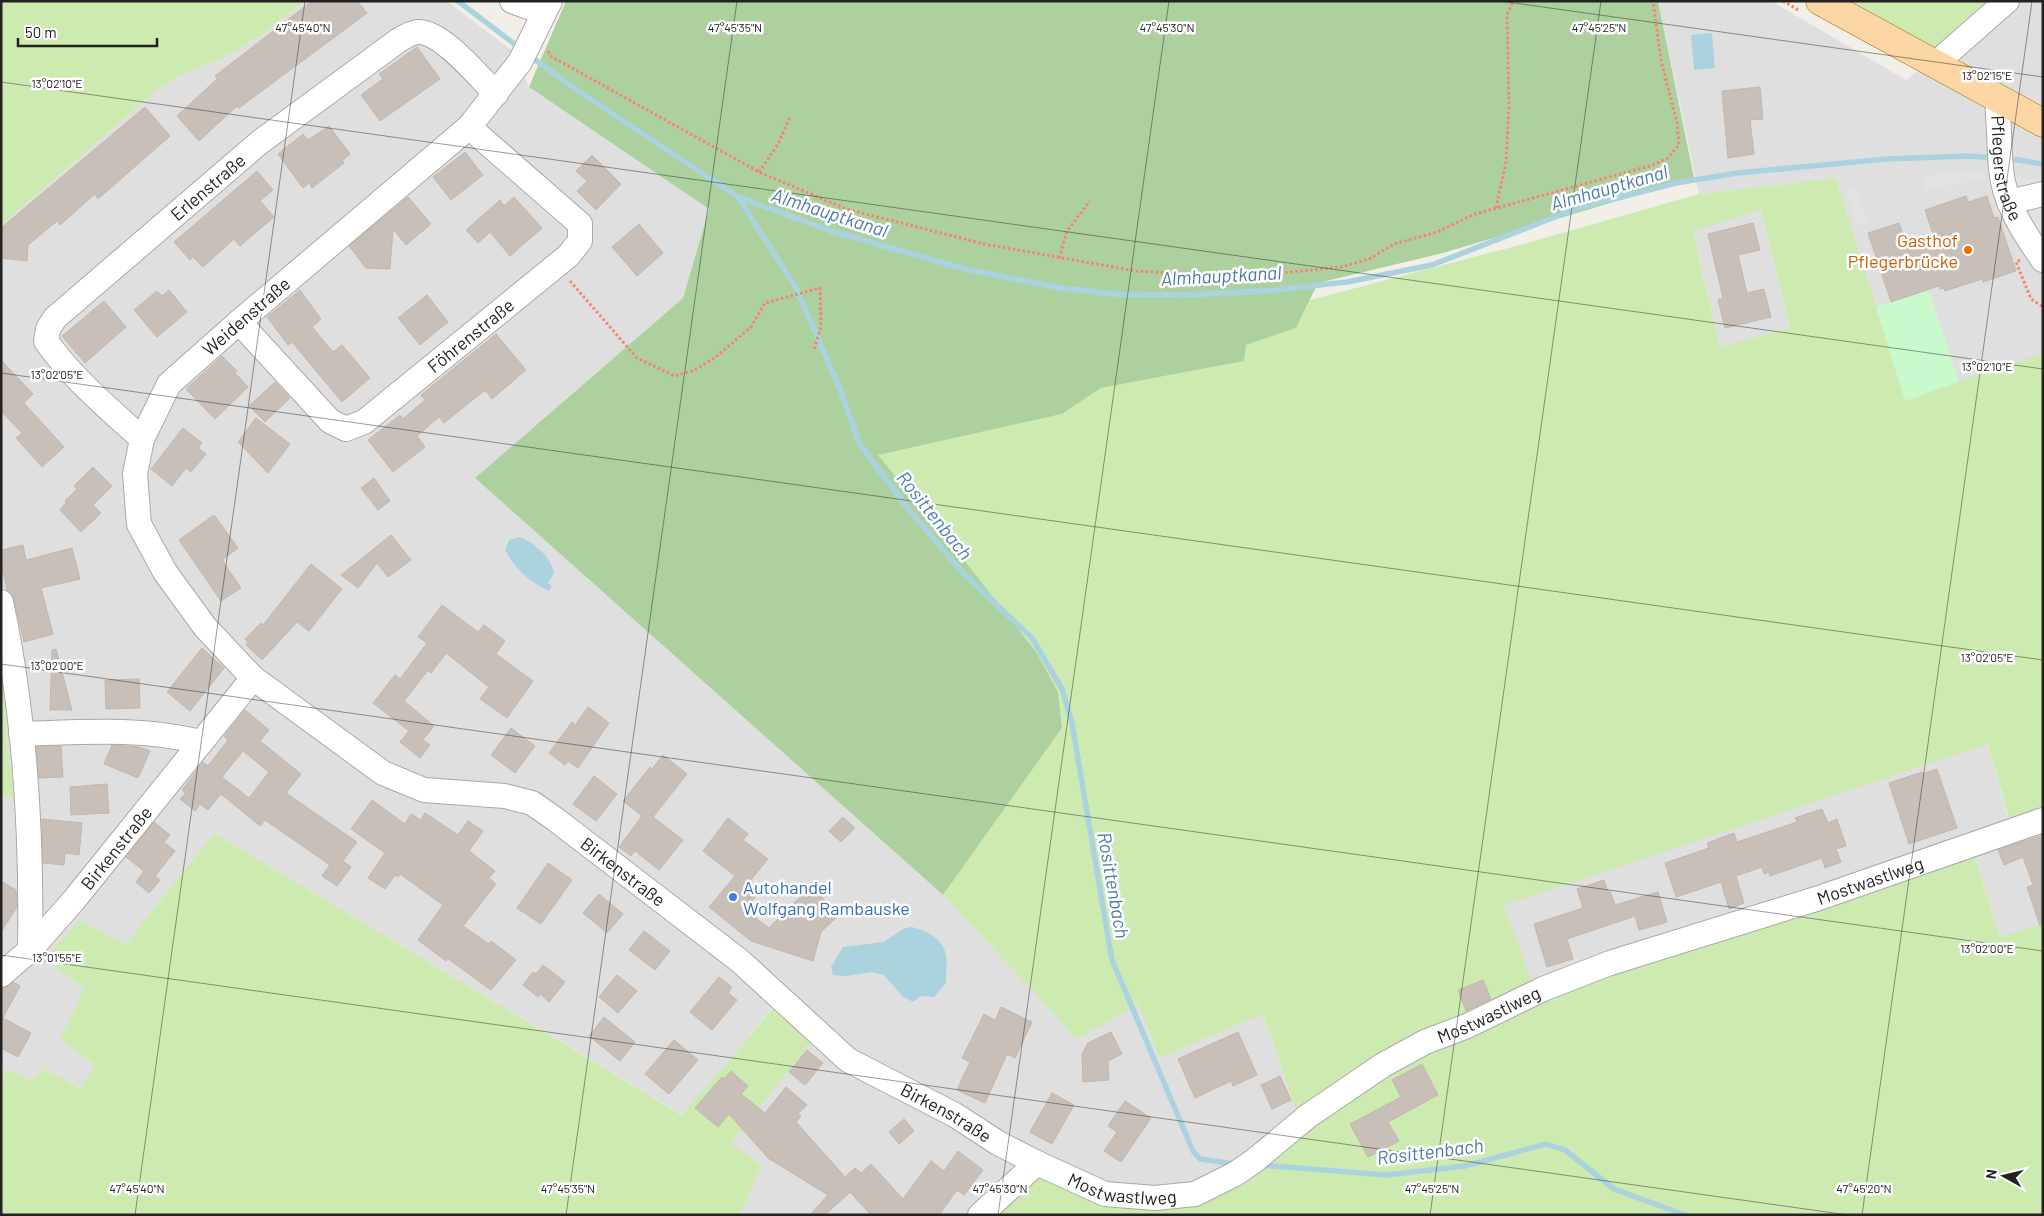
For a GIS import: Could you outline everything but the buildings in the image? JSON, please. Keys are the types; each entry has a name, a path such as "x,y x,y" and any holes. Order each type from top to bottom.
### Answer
{"main road":[{"path":"1820,1 2043,123"}],"street":[{"path":"512,1 528,7 550,2"},
{"path":"1934,65 2006,1"},
{"name":"Weidenstraße","path":"253,678 205,627 165,572 139,524 135,474 142,440 169,384 239,322 469,127 520,62 550,2"},
{"name":"Erlenstraße","path":"142,440 58,358 46,341 48,329 55,318 260,142 399,40 416,32 426,33 441,40 496,94"},
{"name":"Pflegerstraße","path":"1997,98 2001,159 2009,202 2041,254"},
{"name":"Föhrenstraße","path":"239,322 330,421 346,429 364,422 568,256 580,240 580,224 469,127"},
{"path":"2009,202 2043,194"},
{"path":"1,602 21,734 29,851 30,950"},
{"name":"Birkenstraße","path":"1,975 30,950 74,900 253,678 383,773 424,790 505,796 532,803 555,818 740,962 848,1060 955,1115 998,1143 1037,1163"},
{"path":"21,734 111,730 185,738 201,742"},
{"name":"Mostwastlweg","path":"1037,1163 1104,1194 1155,1198 1195,1194 1244,1168 1308,1116 1383,1065 1425,1042 1467,1026 1543,989 1610,963 1819,898 2043,820"},
{"path":"980,1215 1037,1163"}],"path":[{"path":"1496,208 1506,162 1509,107 1508,15 1513,1"},
{"path":"533,36 538,36 552,57 759,172 846,209 984,244 1059,258 1136,271 1239,277 1341,267 1369,259 1394,244 1436,232 1474,214 1653,165 1668,158 1679,145 1677,123 1661,60 1653,1"},
{"path":"759,172 778,144 790,117"},
{"path":"1059,258 1067,231 1090,202"},
{"path":"2041,254 2016,262 2030,299 2043,307"},
{"path":"556,265 638,358 675,376 695,370 717,356 751,327 766,303 820,288 821,327 814,349"}],"shaded area":[{"path":"304,1 447,1 515,53 529,87 709,209 683,298 475,478 943,895 1077,1039 1138,1003 1159,1058 1263,1014 1297,1114 1242,1159 1201,1184 975,1215 739,1215 762,1166 730,1144 811,1043 775,1005 683,1115 214,833 125,945 44,958 85,989 60,1040 95,1065 82,1088 44,1069 31,1081 8,1069 1,1079 1,793 14,800 6,740 6,685 1,678 1,225 158,89 181,75 225,57 266,32"},
{"path":"1658,1 1771,1 1906,80 1951,46 1999,1 2043,1 2043,353 1905,401 1836,178 1699,194"},
{"path":"1983,170 1984,179 1925,190 1921,176"},
{"path":"2016,177 2043,180 2043,244 2017,195"},
{"path":"1857,188 1867,222 1856,225 1846,192"},
{"path":"1761,210 1790,328 1720,347 1693,230"},
{"path":"1988,744 2013,838 2043,828 2043,924 2000,937 1968,836 1530,981 1504,904"}],"green space":[{"path":"1,1 304,1 266,32 225,57 181,75 158,89 1,225"},
{"path":"566,1 1658,1 1694,178 1443,253 1318,283 1296,328 1246,345 1244,361 1101,388 1062,414 878,455 1037,653 1058,692 1062,728 943,895 475,478 683,298 709,209 529,87"},
{"path":"1841,1 1999,1 1951,46 1931,51"},
{"path":"1836,178 1905,400 2043,353 2043,828 2014,838 1988,744 1504,905 1531,980 1968,836 2000,937 2043,924 2043,1215 975,1215 1035,1150 1094,1182 1146,1189 1201,1184 1242,1159 1297,1114 1263,1014 1159,1058 1138,1004 1077,1039 943,895 1062,728 1058,692 1037,653 961,556 877,455 1062,414 1101,388 1243,361 1246,345 1296,328 1310,300 1516,246 1699,194","holes":["1761,210 1790,328 1720,347 1693,231"]},
{"path":"1928,290 1959,382 1905,401 1876,307"},
{"path":"1,678 6,685 6,740 15,801 1,793"},
{"path":"214,833 682,1115 776,1005 811,1043 731,1143 762,1166 739,1215 1,1215 1,1079 8,1069 31,1081 44,1069 81,1088 95,1065 60,1040 84,989 44,958 80,920 125,945"}],"water":[{"path":"1712,33 1715,68 1694,70 1691,35"},
{"path":"520,537 531,543 549,560 554,573 548,583 552,586 549,591 523,574 505,550 509,540"},
{"path":"911,927 922,930 937,939 946,955 946,983 934,997 921,996 913,1002 902,996 884,975 872,972 846,976 833,975 831,967 843,947 883,942 903,929"}],"waterway":[{"name":"Almhauptkanal","path":"458,1 521,49"},
{"name":"Almhauptkanal","path":"530,56 578,91 738,197 831,231 965,269 1061,288 1114,294 1184,295 1265,291 1347,282 1432,265 1578,208 1676,183 1737,173 1886,159 1969,156 1996,158"},
{"name":"Almhauptkanal","path":"2005,158 2043,164"},
{"name":"Rosittenbach","path":"738,197 796,288 840,389 859,443 905,505 964,574 1032,638 1062,689 1072,723 1112,960 1193,1151 1200,1159 1235,1164"},
{"name":"Rosittenbach","path":"1260,1165 1387,1175 1465,1166 1546,1144 1565,1150 1614,1189 1685,1215"}],"place":[{"name":"Gasthof Pflegerbrücke","path":"1968,250"},
{"name":"Autohandel Wolfgang Rambauske","path":"733,897"}]}
